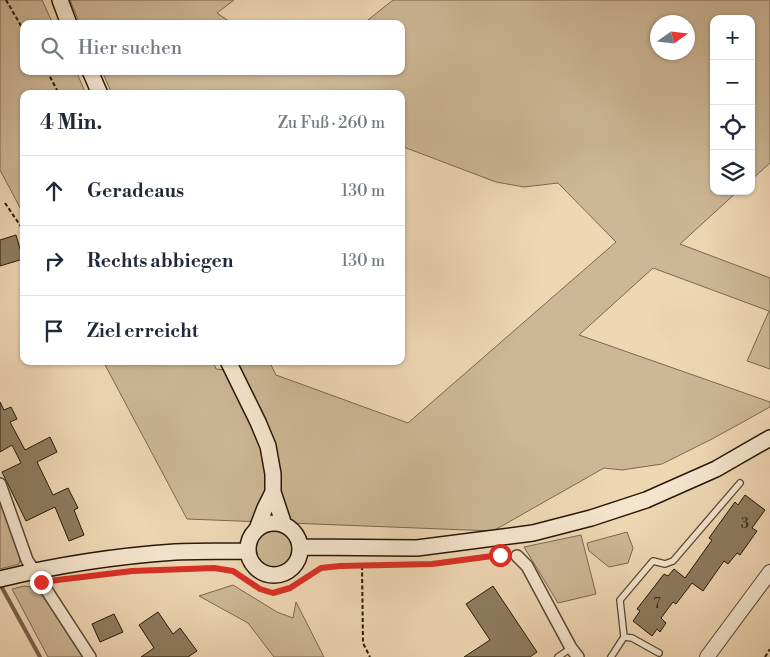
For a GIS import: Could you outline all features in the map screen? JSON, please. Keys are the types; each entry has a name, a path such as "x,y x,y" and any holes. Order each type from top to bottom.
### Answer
{"main road":[{"path":"60,0 68,20"},
{"path":"92,75 98,90"},
{"path":"230,365 268,446 273,474 273,492 284,526"},
{"path":"300,547 417,548 533,533 591,518 646,500 716,468 770,438"},
{"path":"258,529 273,492"},
{"path":"272,523 284,526 294,532 300,547 300,556 291,570 276,576 268,575 254,566 248,551 252,535 264,525 272,523"},
{"path":"6,577 106,560 175,552 248,551"}],"street":[{"path":"0,484 33,571 90,657"},
{"path":"517,556 526,566 574,653"},
{"path":"707,657 768,580"}],"lane":[{"path":"611,657 624,637 620,600 653,560 665,564 672,561 740,483"},
{"path":"624,637 632,638 659,653"},
{"path":"558,657 574,653"}],"path":[{"path":"6,0 20,24"},
{"path":"49,75 57,90"},
{"path":"5,203 20,225"},
{"path":"93,576 132,571 214,568 233,571 260,589 273,593 290,588 321,568 432,564 500,555 517,556"},
{"path":"362,566 363,643 370,657"},
{"path":"765,657 770,650"}],"shaded area":[{"path":"0,0 42,0 51,20 20,20 20,75 78,75 84,90 20,90 20,208 0,170"},
{"path":"70,0 234,0 217,13 227,20 78,20"},
{"path":"393,0 770,0 770,163 755,176 755,15 710,15 710,195 734,195 680,244 770,278 770,369 747,361 769,311 653,268 579,335 770,402 770,407 662,464 622,470 604,468 493,531 187,519 105,365 214,365 216,369 242,372 239,365 271,365 276,375 408,423 616,242 558,183 524,187 496,182 405,148 405,90 110,90 104,75 405,75 405,20 368,20"},
{"path":"0,491 20,560 19,564 0,569"},
{"path":"274,531 281,532 287,536 291,542 291,556 287,562 281,566 274,567 267,566 261,562 257,556 256,549 257,542 261,536 267,532"},
{"path":"627,532 633,548 628,563 609,567 589,551 587,543"},
{"path":"581,535 596,594 558,603 524,547"},
{"path":"233,585 277,612 293,618 296,602 324,657 274,657 248,623 199,596"},
{"path":"24,586 40,588 84,657 48,657 12,589"}],"building":[{"path":"16,235 20,249 20,260 0,266 0,240"},
{"path":"0,402 4,410 11,407 17,419 10,422 25,450 50,437 57,452 37,462 53,495 68,488 78,508 74,510 84,535 69,541 55,507 26,521 2,472 21,463 12,445 0,452"},
{"path":"745,495 765,510 752,528 757,531 740,555 737,553 728,564 724,561 703,591 692,583 676,604 673,602 661,618 666,623 660,632 657,629 652,636 633,621 640,611 637,609 664,574 668,576 674,569 685,578 712,540 709,538 735,502 738,505"},
{"path":"493,586 537,652 530,657 464,657 490,640 466,604"},
{"path":"158,612 173,634 180,628 197,651 188,657 141,657 154,648 139,625"},
{"path":"114,614 123,632 100,642 92,624"}],"waterway":[{"path":"0,584 40,657"}],"route":[{"path":"41,582 132,571 214,568 233,571 260,589 273,593 290,588 321,568 432,564 500,555"}]}
